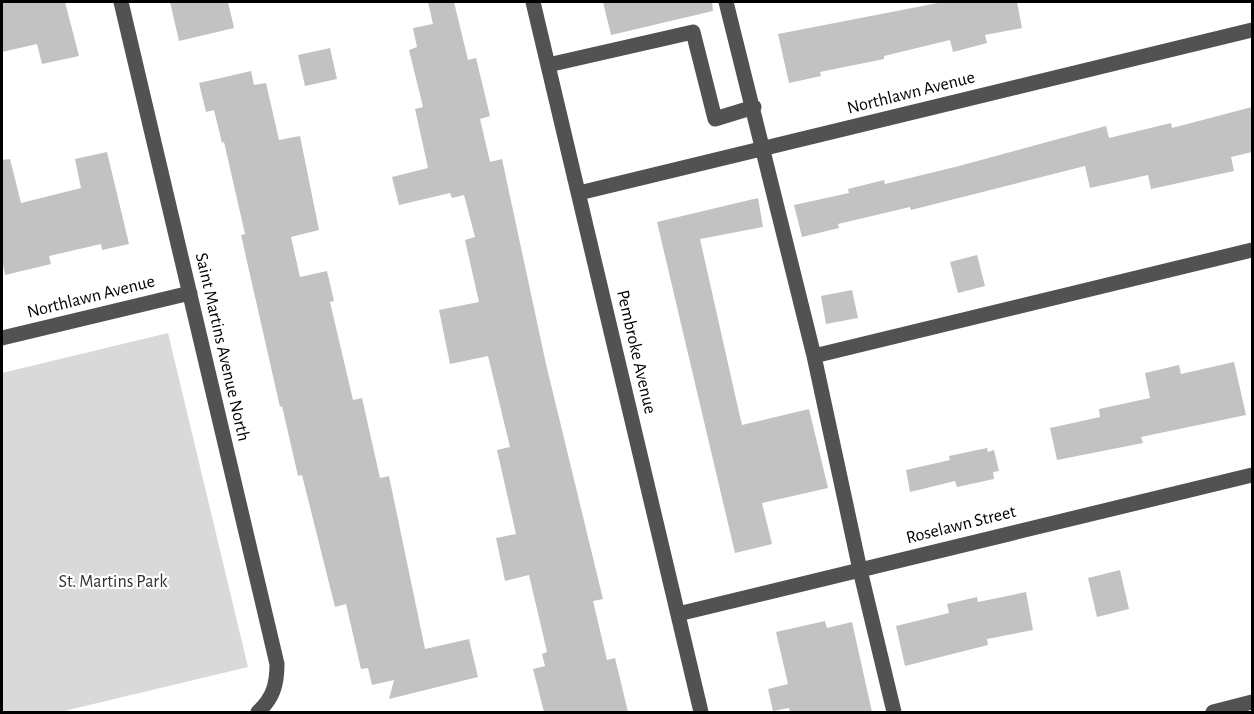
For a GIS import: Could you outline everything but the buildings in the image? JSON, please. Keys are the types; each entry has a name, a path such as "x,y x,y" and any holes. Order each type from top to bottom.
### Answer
{"street":[{"name":"Saint Martins Avenue North","path":"121,2 277,664 277,683 270,700 258,712"},
{"name":"Pembroke Avenue","path":"533,2 701,712"},
{"path":"726,2 814,356 860,570 894,712"},
{"name":"Northlawn Avenue","path":"579,193 1252,30"},
{"path":"548,65 693,32 715,119 753,106"},
{"path":"814,356 1252,250"},
{"name":"Northlawn Avenue","path":"2,339 190,293"},
{"name":"Roselawn Street","path":"678,614 1252,475"},
{"path":"1213,712 1252,702"}],"green space":[{"name":"St. Martins Park","path":"168,333 248,667 60,712 2,712 2,373"}]}
